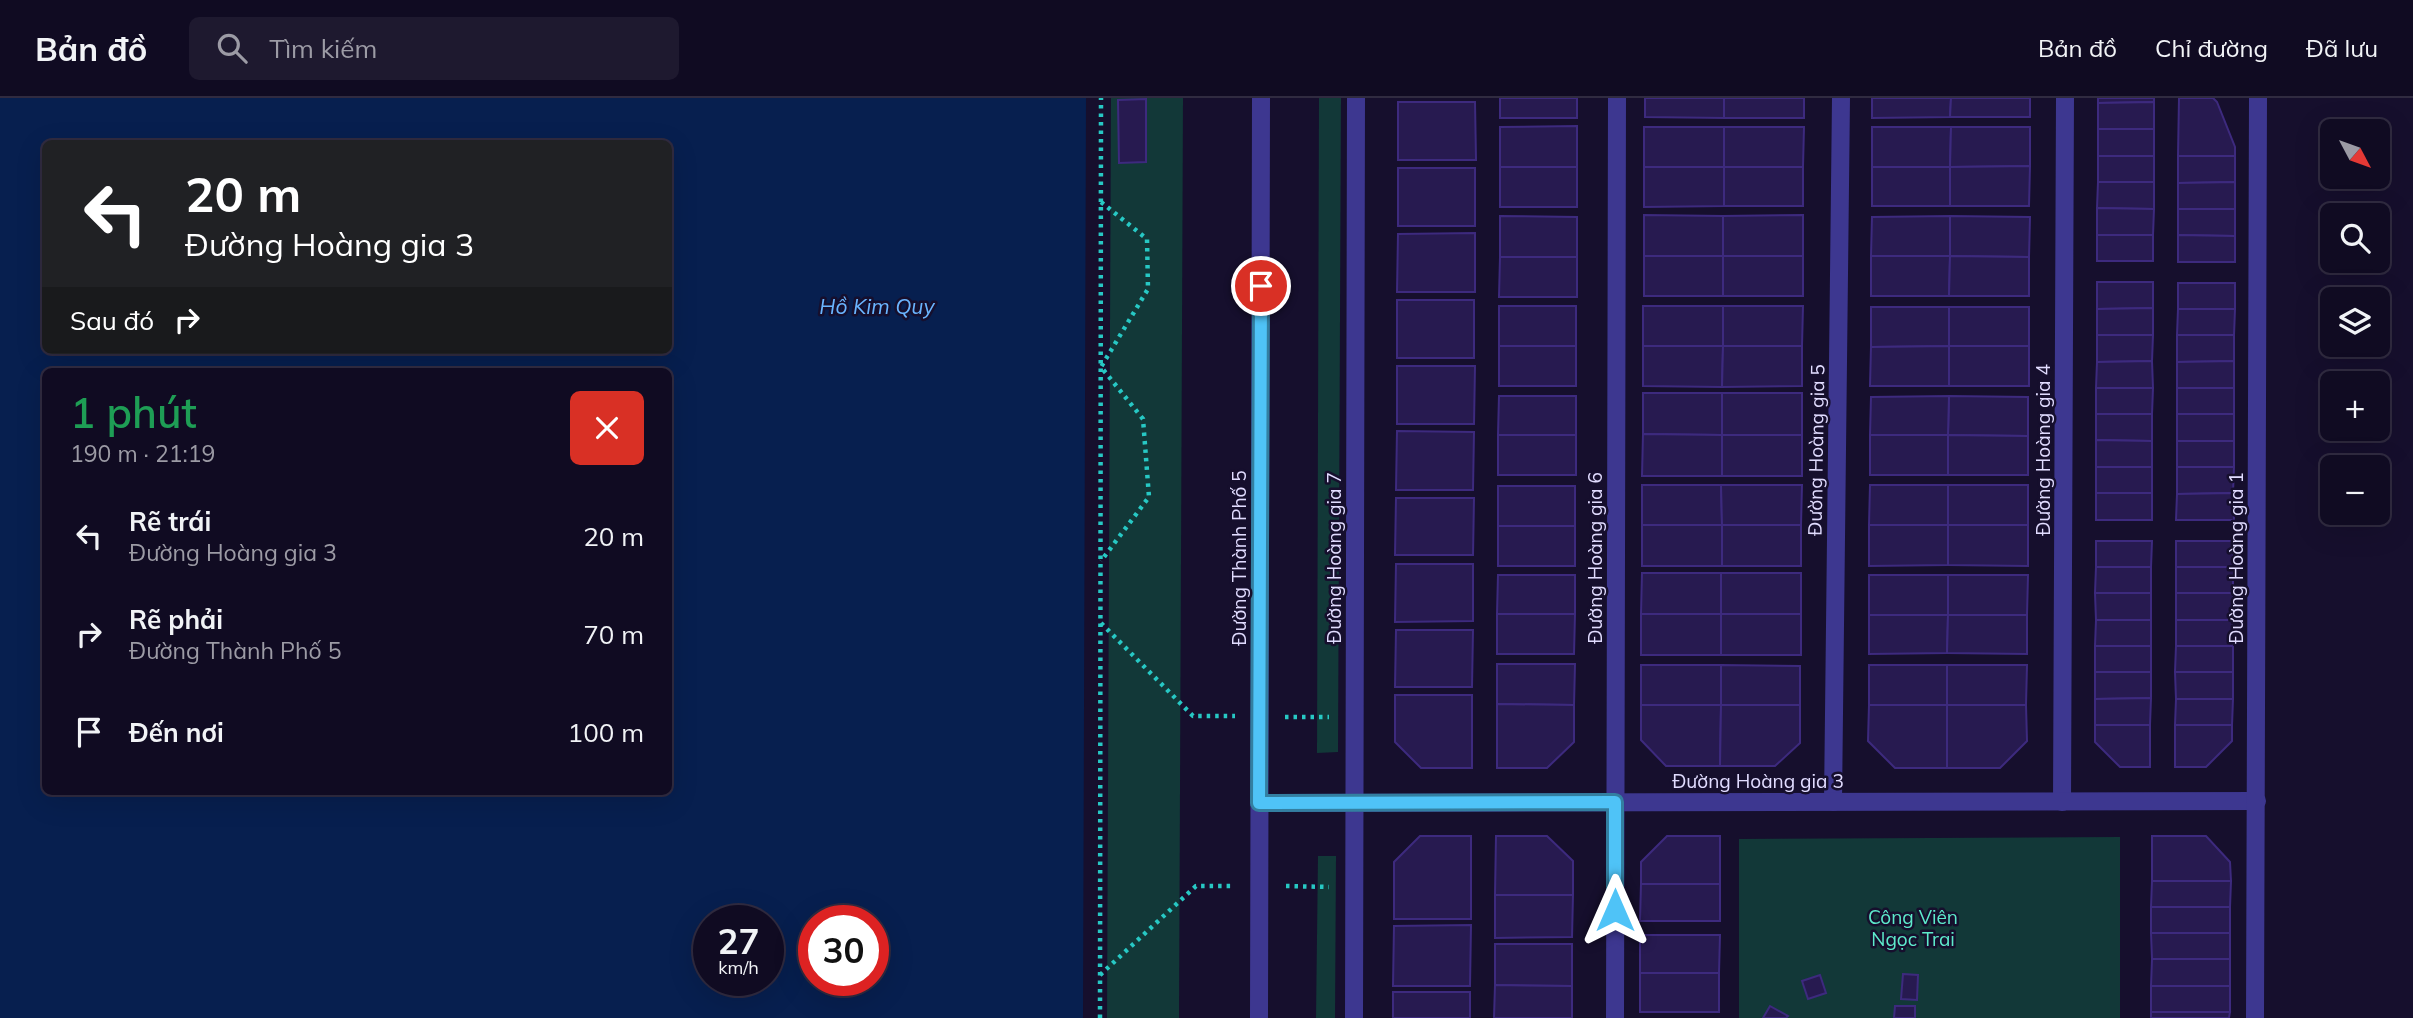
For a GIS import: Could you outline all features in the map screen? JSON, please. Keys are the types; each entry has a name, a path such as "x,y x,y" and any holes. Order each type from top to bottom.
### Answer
{"street":[{"name":"Đường Thành Phố 5","path":"1259,1018 1261,98"},
{"name":"Đường Hoàng gia 7","path":"1354,1018 1356,98"},
{"name":"Đường Hoàng gia 6","path":"1615,1018 1617,98"},
{"name":"Đường Hoàng gia 5","path":"1833,802 1841,98"},
{"name":"Đường Hoàng gia 4","path":"2062,802 2065,98"},
{"name":"Đường Hoàng gia 1","path":"2255,1018 2258,98"},
{"name":"Đường Hoàng gia 3","path":"1259,803 2257,801"}],"path":[{"path":"1100,1018 1101,98"},
{"path":"1101,202 1147,239 1148,289 1101,367"},
{"path":"1100,561 1149,497 1143,419 1101,367"},
{"path":"1100,622 1193,716 1355,718"},
{"path":"1100,976 1196,886 1355,888"}],"green space":[{"path":"1111,98 1183,98 1179,1018 1107,1018"},
{"path":"1319,98 1341,98 1338,752 1317,753"},
{"name":"Công Viên Ngọc Trai","path":"2120,837 2120,1018 1739,1018 1739,839"},
{"path":"1318,856 1336,856 1335,1018 1316,1018"}],"water":[{"name":"Hồ Kim Quy","path":"0,98 1086,98 1083,1018 0,1018"}],"building":[{"path":"1500,98 1577,98 1577,118 1500,118"},
{"path":"1645,98 1724,98 1724,118 1645,117"},
{"path":"1724,98 1804,98 1804,118 1724,118"},
{"path":"1872,98 1951,98 1950,117 1872,118"},
{"path":"1951,98 2030,98 2030,117 1950,117"},
{"path":"2098,98 2154,98 2154,102 2098,103"},
{"path":"2179,98 2213,98 2217,102 2235,147 2235,156 2178,156"},
{"path":"1146,99 1146,162 1119,163 1118,100"},
{"path":"1398,102 1475,102 1476,160 1398,160"},
{"path":"2154,102 2154,129 2098,129 2098,103"},
{"path":"1577,126 1577,167 1500,167 1500,127"},
{"path":"1644,127 1724,127 1724,167 1644,167"},
{"path":"1724,127 1804,127 1803,167 1724,167"},
{"path":"1872,127 1951,127 1950,167 1872,167"},
{"path":"1951,127 2030,127 2030,166 1950,167"},
{"path":"2098,129 2154,129 2154,156 2098,156"},
{"path":"2098,156 2154,156 2154,182 2098,182"},
{"path":"2178,156 2235,156 2235,182 2178,183"},
{"path":"2030,166 2029,206 1950,206 1950,167"},
{"path":"1500,167 1577,167 1577,207 1500,207"},
{"path":"1644,167 1724,167 1724,206 1644,207"},
{"path":"1724,167 1803,167 1803,206 1724,206"},
{"path":"1872,167 1950,167 1950,206 1872,206"},
{"path":"1398,168 1475,168 1475,226 1398,226"},
{"path":"2098,182 2154,182 2154,209 2097,208"},
{"path":"2235,182 2235,209 2178,209 2178,183"},
{"path":"2097,208 2154,209 2153,235 2097,235"},
{"path":"2178,209 2235,209 2235,236 2178,235"},
{"path":"1644,215 1723,216 1723,256 1644,256"},
{"path":"1803,215 1803,256 1723,256 1723,216"},
{"path":"1500,216 1577,217 1577,257 1500,257"},
{"path":"1950,216 1950,256 1871,256 1872,217"},
{"path":"1950,216 2030,217 2029,257 1950,256"},
{"path":"1475,233 1475,292 1397,292 1398,234"},
{"path":"2097,235 2153,235 2153,261 2097,261"},
{"path":"2178,235 2235,236 2235,262 2178,262"},
{"path":"1644,256 1723,256 1723,296 1644,296"},
{"path":"1723,256 1803,256 1803,296 1723,296"},
{"path":"1871,256 1950,256 1949,296 1871,296"},
{"path":"1950,256 2029,257 2029,296 1949,296"},
{"path":"1500,257 1577,257 1577,297 1499,297"},
{"path":"2097,282 2153,282 2153,308 2097,309"},
{"path":"2178,283 2235,283 2235,309 2178,309"},
{"path":"1397,300 1474,300 1474,358 1397,358"},
{"path":"1499,306 1576,306 1576,346 1499,346"},
{"path":"1643,306 1723,306 1723,346 1643,346"},
{"path":"1723,306 1803,306 1802,346 1723,346"},
{"path":"1871,307 1949,307 1949,346 1871,347"},
{"path":"1949,307 2029,307 2029,346 1949,346"},
{"path":"2153,308 2153,335 2097,335 2097,309"},
{"path":"2178,309 2235,309 2234,335 2177,335"},
{"path":"2097,335 2153,335 2152,361 2097,362"},
{"path":"2177,335 2234,335 2234,361 2177,362"},
{"path":"1499,346 1576,346 1576,386 1499,386"},
{"path":"1643,346 1723,346 1722,387 1643,386"},
{"path":"1723,346 1802,346 1802,386 1722,387"},
{"path":"1949,346 1949,386 1870,386 1871,347"},
{"path":"1949,346 2029,346 2029,386 1949,386"},
{"path":"2152,361 2153,388 2096,388 2097,362"},
{"path":"2234,361 2234,388 2177,388 2177,362"},
{"path":"1397,366 1475,366 1474,424 1397,424"},
{"path":"2096,388 2153,388 2152,414 2096,414"},
{"path":"2177,388 2234,388 2234,414 2177,414"},
{"path":"1643,393 1722,393 1722,435 1643,434"},
{"path":"1722,393 1802,393 1802,435 1722,435"},
{"path":"1499,396 1576,396 1576,435 1498,435"},
{"path":"1949,396 2028,397 2028,436 1948,435"},
{"path":"1949,396 1948,435 1870,435 1871,397"},
{"path":"2096,414 2152,414 2152,441 2096,440"},
{"path":"2177,414 2234,414 2234,441 2177,441"},
{"path":"1397,431 1474,432 1473,490 1396,490"},
{"path":"1643,434 1722,435 1722,476 1642,476"},
{"path":"1498,435 1576,435 1576,475 1498,475"},
{"path":"1722,435 1802,435 1802,476 1722,476"},
{"path":"1870,435 1948,435 1948,475 1870,475"},
{"path":"1948,435 2028,436 2028,475 1948,475"},
{"path":"2096,440 2152,441 2152,467 2096,467"},
{"path":"2177,441 2234,441 2234,467 2177,467"},
{"path":"2096,467 2152,467 2152,493 2096,493"},
{"path":"2177,467 2234,467 2233,493 2177,494"},
{"path":"1642,485 1721,485 1722,525 1642,525"},
{"path":"1721,485 1802,485 1801,525 1722,525"},
{"path":"1870,485 1948,485 1948,525 1869,525"},
{"path":"1948,485 2028,485 2028,525 1948,525"},
{"path":"1498,486 1575,486 1575,526 1498,526"},
{"path":"2096,493 2152,493 2152,520 2096,520"},
{"path":"2233,493 2234,520 2176,520 2177,494"},
{"path":"1396,498 1474,498 1473,555 1395,555"},
{"path":"1642,525 1722,525 1722,566 1642,566"},
{"path":"1722,525 1801,525 1801,566 1722,566"},
{"path":"1869,525 1948,525 1948,565 1869,566"},
{"path":"1948,525 2028,525 2028,566 1948,565"},
{"path":"1498,526 1575,526 1575,566 1498,566"},
{"path":"2096,541 2152,541 2151,567 2096,567"},
{"path":"2176,541 2233,541 2233,567 2176,567"},
{"path":"1396,564 1473,564 1473,621 1395,622"},
{"path":"2096,567 2151,567 2151,593 2095,593"},
{"path":"2176,567 2233,567 2233,593 2176,593"},
{"path":"1642,573 1721,573 1721,614 1641,614"},
{"path":"1721,573 1801,573 1801,614 1721,614"},
{"path":"1498,575 1575,575 1575,614 1497,614"},
{"path":"1869,575 1948,575 1948,615 1869,615"},
{"path":"1948,575 2028,575 2027,615 1948,615"},
{"path":"2095,593 2151,593 2151,620 2096,620"},
{"path":"2176,593 2233,593 2233,620 2176,620"},
{"path":"1497,614 1575,614 1574,654 1497,654"},
{"path":"1641,614 1721,614 1721,655 1641,655"},
{"path":"1721,614 1801,614 1801,655 1721,655"},
{"path":"1869,615 1948,615 1947,653 1869,654"},
{"path":"1948,615 2027,615 2027,654 1947,653"},
{"path":"2096,620 2151,620 2151,646 2095,646"},
{"path":"2176,620 2233,620 2233,646 2176,646"},
{"path":"1396,630 1473,630 1472,687 1395,687"},
{"path":"2095,646 2151,646 2151,672 2095,672"},
{"path":"2176,646 2233,646 2233,672 2175,672"},
{"path":"1497,664 1575,664 1574,705 1497,704"},
{"path":"1641,665 1721,665 1721,705 1641,705"},
{"path":"1721,665 1800,666 1800,705 1721,705"},
{"path":"1869,665 1947,665 1947,705 1869,705"},
{"path":"1947,665 2027,665 2026,705 1947,705"},
{"path":"2095,672 2151,672 2151,698 2095,699"},
{"path":"2175,672 2233,672 2233,699 2176,699"},
{"path":"1395,695 1472,695 1472,768 1421,768 1395,742"},
{"path":"2151,698 2150,725 2095,725 2095,699"},
{"path":"2176,699 2233,699 2232,725 2175,725"},
{"path":"1497,704 1574,705 1574,742 1547,768 1497,768"},
{"path":"1641,705 1721,705 1720,766 1666,766 1641,740"},
{"path":"1721,705 1800,705 1800,743 1775,766 1720,766"},
{"path":"1869,705 1947,705 1947,768 1895,768 1868,741"},
{"path":"1947,705 2026,705 2027,741 2000,768 1947,768"},
{"path":"2095,725 2150,725 2150,767 2120,767 2095,742"},
{"path":"2175,725 2232,725 2232,741 2206,767 2175,767"},
{"path":"1420,836 1471,836 1471,919 1394,919 1394,862"},
{"path":"1496,836 1547,836 1573,861 1573,895 1495,895"},
{"path":"1667,836 1720,836 1720,884 1641,884 1641,862"},
{"path":"2152,836 2206,836 2230,862 2231,881 2152,881"},
{"path":"2152,881 2231,881 2230,907 2151,907"},
{"path":"1641,884 1720,884 1720,921 1640,921"},
{"path":"1495,895 1573,895 1572,937 1495,938"},
{"path":"2151,907 2230,907 2230,933 2151,933"},
{"path":"1471,925 1470,986 1393,986 1394,926"},
{"path":"2151,933 2230,933 2230,959 2152,959"},
{"path":"1640,935 1720,935 1719,973 1640,973"},
{"path":"1495,944 1572,944 1572,986 1495,985"},
{"path":"2152,959 2230,959 2230,986 2151,986"},
{"path":"1640,973 1719,973 1719,1012 1640,1012"},
{"path":"1903,974 1918,975 1917,1000 1901,999"},
{"path":"1820,975 1826,993 1808,999 1802,981"},
{"path":"1495,985 1572,986 1572,1018 1494,1018"},
{"path":"2151,986 2230,986 2230,1012 2151,1012"},
{"path":"1393,992 1470,992 1470,1018 1393,1018"},
{"path":"1770,1006 1788,1016 1763,1018"},
{"path":"1895,1006 1915,1006 1915,1018 1894,1018"},
{"path":"2151,1012 2230,1012 2229,1018 2151,1018"}],"route":[{"path":"1261,286 1259,803 1615,802 1615,910"}]}
